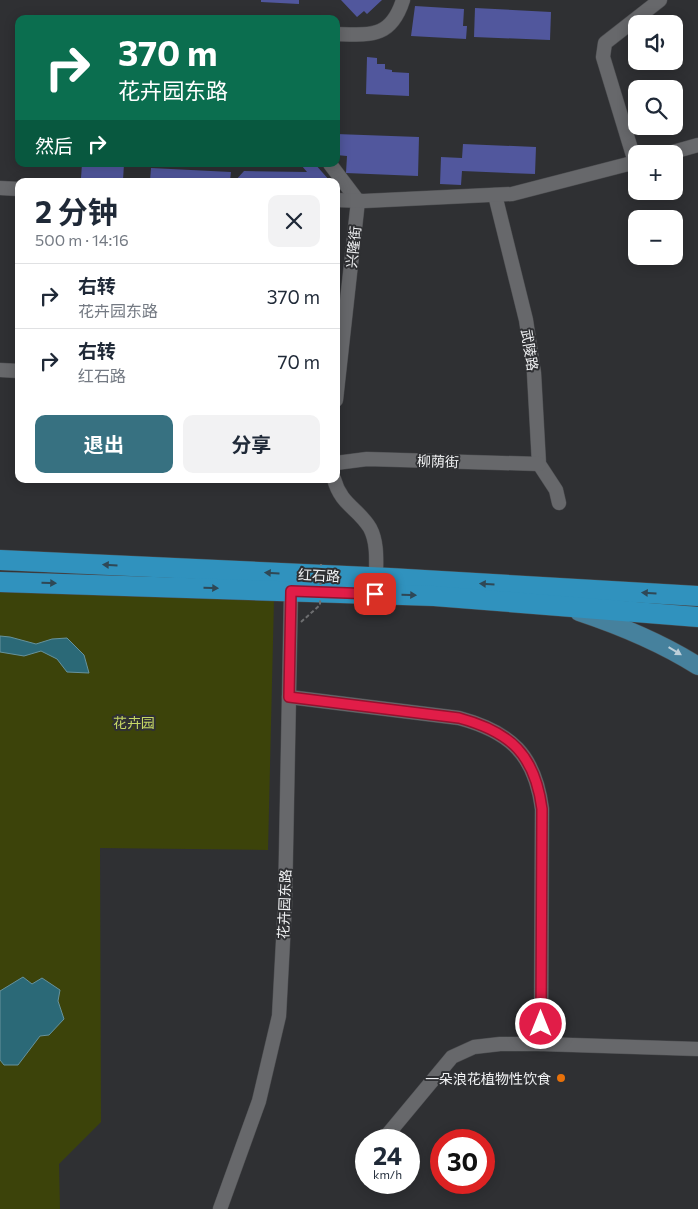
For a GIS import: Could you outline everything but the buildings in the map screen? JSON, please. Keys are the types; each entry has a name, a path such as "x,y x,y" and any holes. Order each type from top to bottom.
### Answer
{"highway":[{"name":"红石路","path":"0,560 698,596"},
{"name":"红石路","path":"0,582 434,596 698,617"}],"main road":[{"name":"红石路","path":"565,607 634,632 665,646 698,666"}],"street":[{"path":"340,34 372,35 384,30 394,21 403,0"},
{"path":"630,145 603,57 605,43 612,35 660,0"},
{"path":"683,149 698,145"},
{"path":"340,200 512,194 628,164"},
{"path":"332,167 358,201"},
{"path":"0,188 15,189"},
{"name":"武陵路","path":"495,195 529,338 534,373 539,464"},
{"name":"兴隆街","path":"340,364 358,201"},
{"path":"0,370 15,371"},
{"name":"柳荫街","path":"340,462 367,459 539,464"},
{"path":"539,464 554,485 559,503"},
{"path":"335,483 340,496 369,527 375,541 376,578"},
{"name":"花卉园东路","path":"220,1209 259,1101 278,1016 285,904 291,591"},
{"path":"289,697 459,718 485,725 504,735 530,764 539,786 542,809 541,1044"},
{"path":"392,1129 452,1057 474,1047 500,1044 541,1044 698,1049"}],"path":[{"path":"301,622 320,605 321,564"}],"green space":[{"name":"花卉园","path":"0,590 274,599 268,850 100,848 101,1122 59,1164 60,1209 0,1209"}],"water":[{"path":"0,636 36,644 52,639 67,638 84,655 89,673 67,672 57,659 41,651 24,656 0,652"},
{"path":"23,977 32,984 42,978 60,990 58,1001 64,1019 49,1035 40,1036 18,1065 4,1065 0,1060 0,991"}],"place":[{"name":"一朵浪花植物性饮食","path":"561,1078"}],"route":[{"path":"375,594 291,591 289,697 459,718 485,725 504,735 530,764 539,786 542,809 541,1024"}]}
